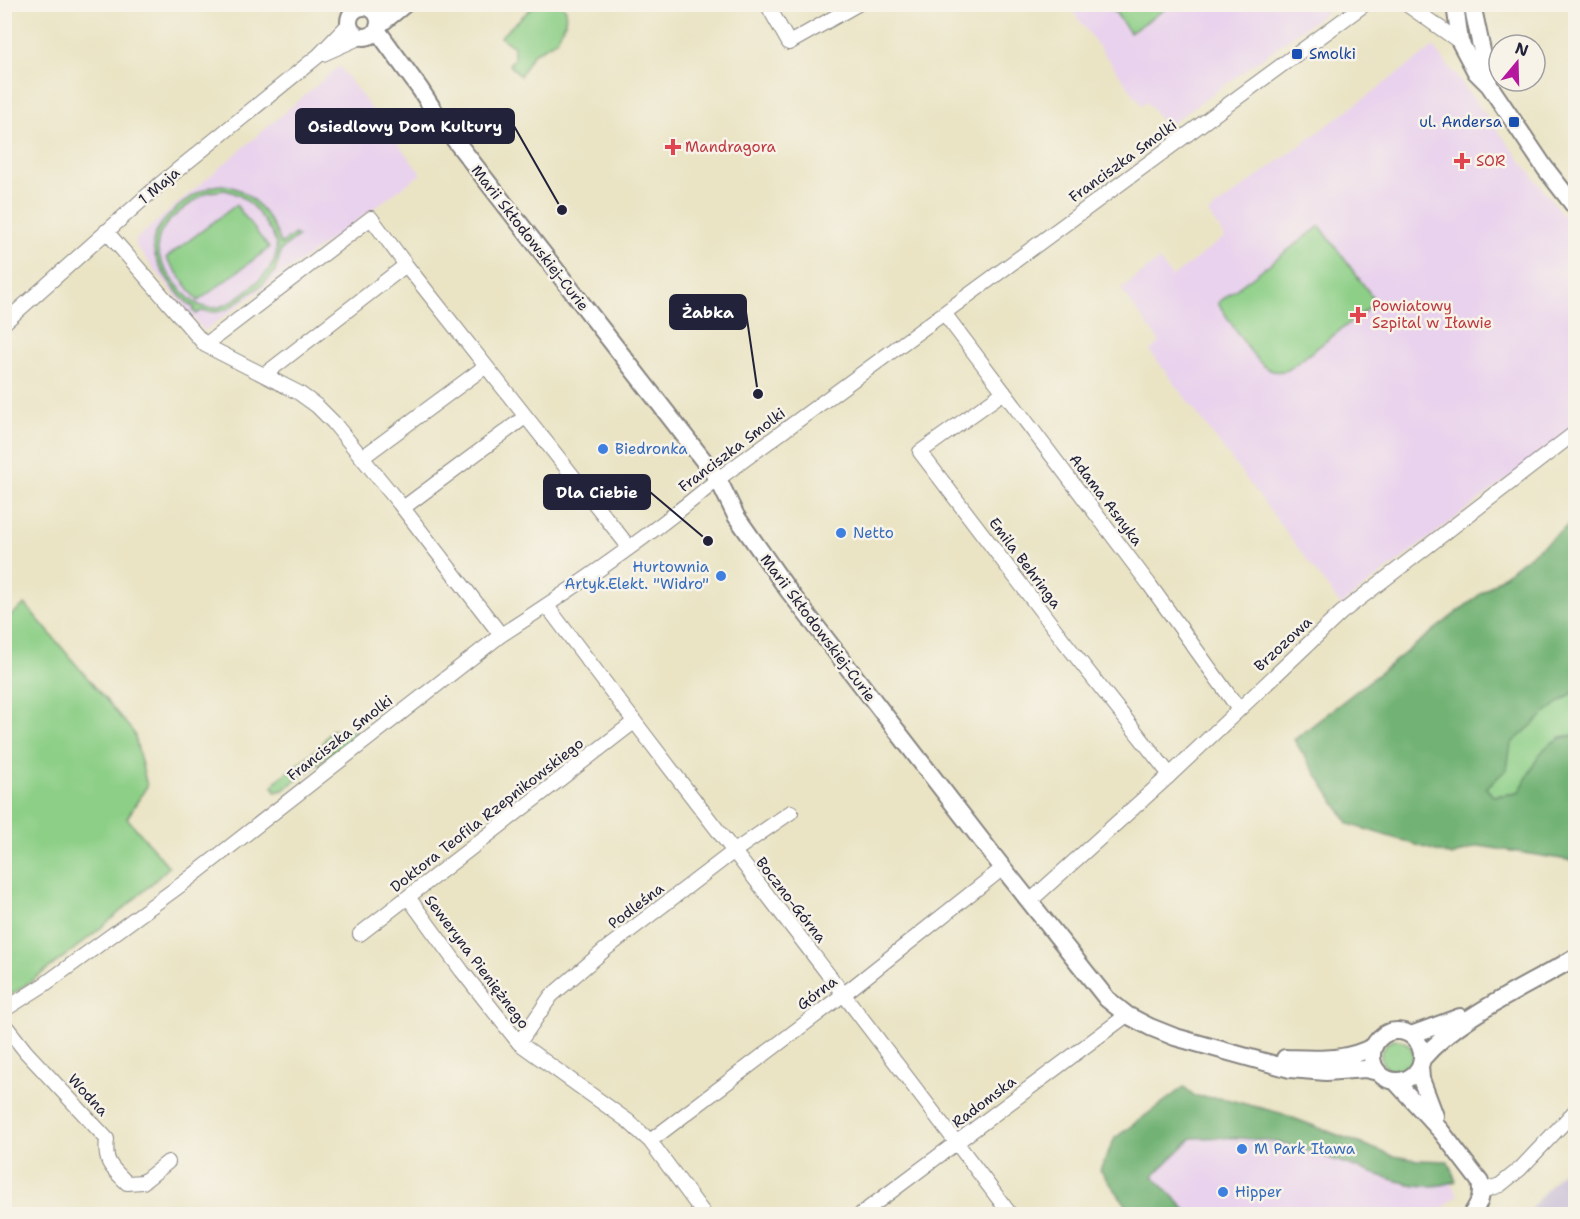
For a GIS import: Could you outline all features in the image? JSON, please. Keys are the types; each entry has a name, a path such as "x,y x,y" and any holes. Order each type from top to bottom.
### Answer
{"street":[{"name":"1 Maja","path":"318,56 371,32 405,4"},
{"path":"767,4 789,43 858,4"},
{"name":"Franciszka Smolki","path":"4,1010 45,984 182,884 501,635 547,606 682,509 718,479 1365,4"},
{"path":"1406,4 1460,42"},
{"path":"1455,4 1460,42 1476,72 1487,83"},
{"path":"1472,4 1487,75"},
{"name":"1 Maja","path":"4,323 106,231 318,56 359,9"},
{"path":"359,9 377,14 371,32 355,35 359,9"},
{"name":"Marii Skłodowskiej-Curie","path":"371,32 411,96 444,126 718,479 736,516 769,565 1029,902 1107,999 1127,1016 1175,1037 1290,1069 1326,1072 1365,1069 1378,1072"},
{"path":"1494,93 1575,208"},
{"path":"205,345 371,218 406,266 629,547"},
{"path":"106,231 205,345 299,393 317,406 363,457 501,635"},
{"path":"264,375 406,266"},
{"name":"Adama Asnyka","path":"944,313 1149,584 1238,708"},
{"path":"363,457 486,366"},
{"name":"Emila Behringa","path":"1004,392 920,452 1067,645 1170,775"},
{"path":"403,508 525,417"},
{"name":"Brzozowa","path":"1029,902 1170,775 1238,708 1341,613 1575,432"},
{"name":"Boczno-Górna","path":"547,606 1010,1215"},
{"name":"Doktora Teofila Rzepnikowskiego","path":"360,934 634,722"},
{"name":"Podleśna","path":"519,1043 551,996 607,948 733,852 791,812"},
{"name":"Górna","path":"650,1141 844,994 1003,868"},
{"name":"Seweryna Pieniężnego","path":"408,897 519,1043 628,1121 650,1141 704,1215"},
{"path":"1395,1081 1410,1077 1446,1035 1493,1003 1575,957"},
{"path":"1411,1035 1493,1003"},
{"name":"Radomska","path":"861,1215 1127,1016"},
{"name":"Wodna","path":"4,1024 26,1052 107,1139 105,1154 114,1170 128,1183 143,1182 168,1162"},
{"path":"1441,1131 1421,1079 1420,1045 1411,1035 1404,1032 1390,1032 1378,1040 1374,1046 1372,1059 1378,1072 1395,1081 1441,1131 1480,1182 1482,1191 1480,1201 1472,1215"},
{"name":"Marii Skłodowskiej-Curie","path":"1251,1058 1347,1057 1374,1046"},
{"path":"1482,1191 1500,1185 1520,1169 1575,1110"}],"shaded area":[{"path":"1068,5 1336,5 1166,127 1147,102 1142,105"},
{"name":"Powiatowy Szpital w Iławie","path":"1434,47 1575,231 1575,427 1341,605 1150,351 1160,342 1121,289 1159,260 1172,277 1225,237 1208,213"},
{"path":"339,66 421,174 204,331 136,246 136,239"},
{"name":"M Park Iława","path":"1184,1087 1195,1096 1226,1099 1280,1113 1393,1156 1436,1161 1458,1195 1436,1214 1133,1214 1100,1170 1115,1138"},
{"path":"1575,1156 1575,1214 1526,1214"}],"green space":[{"path":"535,5 561,5 566,9 565,23 557,40 533,54 520,76 509,64 514,59 514,47 500,37"},
{"path":"1110,5 1171,5 1130,33"},
{"path":"215,186 231,187 250,198 266,215 281,244 295,234 298,237 281,250 275,272 262,285 226,310 201,311 196,314 193,310 195,308 180,296 161,269 153,248 154,239 163,221 172,212 205,189","holes":["225,190 246,200 267,225 275,241 275,258 260,280 233,301 219,307 204,307 186,296 166,270 158,250 158,239 168,222 203,195"]},
{"path":"236,205 269,248 198,301 166,258"},
{"path":"1320,226 1374,299 1373,305 1288,370 1272,371 1257,359 1218,303"},
{"path":"1575,520 1575,691 1549,710 1511,744 1507,769 1486,788 1493,796 1518,793 1545,748 1562,738 1575,735 1575,861 1479,846 1452,856 1349,824 1294,740"},
{"path":"25,604 134,733 147,786 127,818 169,867 90,937 5,999 5,620"},
{"path":"1575,691 1575,735 1560,737 1518,793 1493,796 1486,788 1512,743 1534,721"},
{"path":"331,730 360,731 283,790 275,792 273,787 276,781 321,746"},
{"path":"1397,1040 1409,1044 1413,1056 1409,1068 1397,1072 1385,1068 1381,1056 1385,1044"},
{"path":"1184,1087 1195,1096 1226,1099 1280,1113 1393,1156 1448,1161 1456,1181 1443,1185 1416,1185 1389,1179 1279,1143 1240,1138 1192,1138 1153,1176 1190,1214 1133,1214 1100,1170 1115,1138"}],"place":[{"name":"Smolki","path":"1297,54"},
{"name":"ul. Andersa","path":"1514,122"},
{"name":"Mandragora","path":"673,147"},
{"name":"SOR","path":"1462,161"},
{"name":"Osiedlowy Dom Kultury","path":"562,210"},
{"name":"Powiatowy Szpital w Iławie","path":"1358,315"},
{"name":"Żabka","path":"758,394"},
{"name":"Biedronka","path":"603,449"},
{"name":"Netto","path":"841,533"},
{"name":"Dla Ciebie","path":"708,541"},
{"name":"Hurtownia Artyk.Elekt. \"Widro\"","path":"721,576"},
{"name":"M Park Iława","path":"1242,1149"},
{"name":"Hipper","path":"1223,1192"}]}
